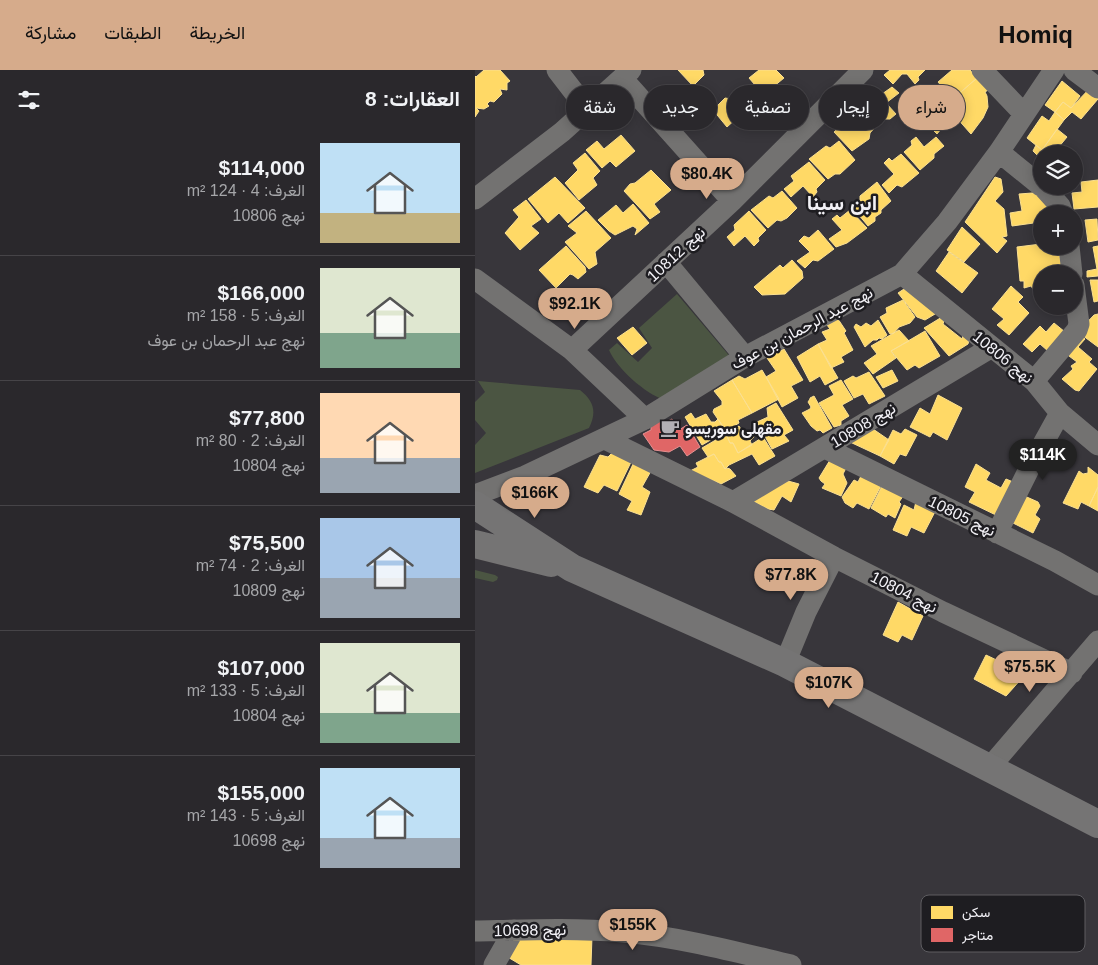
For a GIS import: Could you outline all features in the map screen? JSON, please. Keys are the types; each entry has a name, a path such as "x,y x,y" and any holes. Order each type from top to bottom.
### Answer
{"street":[{"path":"557,70 569,85"},
{"name":"نهج 10812","path":"572,350 732,201 863,70"},
{"path":"981,70 1025,114"},
{"name":"نهج عبد الرحمان بن عوف","path":"475,495 525,476 645,419 745,357 902,274 947,222 999,152 1054,70"},
{"path":"1074,70 1098,88"},
{"path":"614,85 627,74 732,201"},
{"path":"475,198 566,128"},
{"path":"999,152 1033,180"},
{"path":"1050,195 1059,205"},
{"path":"666,262 745,357"},
{"name":"نهج 10806","path":"902,274 1034,381 1060,413 1098,445"},
{"path":"475,279 572,350 645,419"},
{"path":"1034,381 1077,330 1079,324 1078,315"},
{"name":"نهج 10808","path":"733,502 992,347"},
{"path":"997,533 1060,413"},
{"name":"نهج 10804","path":"605,439 733,502 943,612 1072,672"},
{"name":"نهج 10805","path":"825,448 1055,561 1098,585"},
{"path":"475,505 572,568 785,663 990,767 1095,817"},
{"path":"475,544 572,568"},
{"path":"785,663 806,612 835,557"},
{"path":"990,767 1098,640"},
{"name":"نهج 10698","path":"475,931 548,928 623,932 666,938 721,958 791,965"},
{"path":"494,965 514,930"}],"green space":[{"path":"677,294 732,359 664,400 649,392 632,379 618,365 609,350 617,343 638,362 652,348 639,328"},
{"path":"478,381 580,390 585,394 593,407 593,417 589,428 475,473 475,445 486,433 475,420 475,402 485,392"},
{"path":"475,570 495,575 498,577 497,580 493,582 475,578"}],"building: سكن":[{"path":"484,70 500,70 510,81 507,83 507,90 500,89 502,94 494,102 490,101 487,104 489,106 484,109 476,108 479,111 475,117 475,76"},
{"path":"678,70 703,70 704,75 692,85"},
{"path":"759,70 776,70 784,78 775,85 755,85 749,78"},
{"path":"890,70 925,70 918,77 919,80 915,84 907,74 902,74 893,84 884,75"},
{"path":"952,70 970,70 977,78 965,88 965,85 941,85 938,82"},
{"path":"977,78 988,90 985,92 988,107 983,118 971,134 965,127 965,88"},
{"path":"1062,81 1080,96 1071,108 1063,102 1055,112 1045,105"},
{"path":"1093,85 1098,91 1098,99 1081,119 1072,112 1064,120 1055,112 1063,102 1071,108"},
{"path":"892,87 898,94 888,101 888,90"},
{"path":"727,98 727,127 717,115 717,106"},
{"path":"888,105 896,114 888,119"},
{"path":"1055,112 1064,120 1046,145 1036,145 1027,138 1042,116 1049,121"},
{"path":"1057,129 1067,137 1060,145 1046,145"},
{"path":"836,130 873,130 869,139 852,151 834,132"},
{"path":"621,135 635,151 616,167 610,161 602,168 586,150 597,141 604,149"},
{"path":"916,137 924,147 936,137 944,146 920,170 904,152 912,145 911,141"},
{"path":"839,141 855,160 840,174 835,174 828,179 809,159 826,146 830,148"},
{"path":"585,153 600,171 593,178 597,185 579,200 565,183 578,170 573,163"},
{"path":"901,154 919,173 902,187 897,185 889,193 882,185 894,174 884,163 889,158 892,161"},
{"path":"809,162 825,180 816,189 817,192 813,197 803,186 791,197 784,189 794,181 791,176"},
{"path":"651,170 671,190 654,204 660,212 650,219 624,191 630,184 635,183"},
{"path":"555,177 585,208 568,223 559,213 548,223 528,199"},
{"path":"995,177 1001,179 1003,192 995,201 1004,209 1007,236 1002,237 1007,241 997,253 965,222"},
{"path":"1098,180 1098,207 1083,208 1083,205 1074,205 1072,195 1083,195 1083,182"},
{"path":"877,182 891,201 875,217 875,221 868,226 853,208 860,201 860,196"},
{"path":"782,191 797,208 787,218 781,221 777,220 768,228 751,210 769,196 773,198"},
{"path":"1033,193 1033,195 1045,195 1047,205 1033,205 1033,223 1012,226 1010,213 1022,211 1019,194"},
{"path":"526,200 541,219 531,226 539,233 520,250 505,233 519,217 513,210"},
{"path":"633,204 649,223 635,235 637,229 633,226 615,235 598,220 616,205 623,213"},
{"path":"850,210 867,228 847,243 836,247 829,239 842,230 832,219 837,215 840,218"},
{"path":"586,211 611,238 595,252 597,264 589,269 565,242 577,233 568,226"},
{"path":"749,211 766,230 758,238 759,241 754,246 745,236 734,246 727,237 735,230 734,225"},
{"path":"1097,219 1098,240 1088,242 1085,220"},
{"path":"962,227 980,244 964,262 947,250"},
{"path":"818,230 834,249 818,261 813,260 805,268 797,261 810,252 799,241 804,236 809,238"},
{"path":"1033,245 1033,255 1059,255 1062,265 1033,265 1033,289 1031,286 1024,288 1024,281 1020,281 1017,247"},
{"path":"566,246 585,267 586,272 578,279 570,274 556,288 539,270"},
{"path":"1098,246 1098,276 1087,277 1087,271 1097,269 1093,247"},
{"path":"949,252 978,273 962,293 936,271"},
{"path":"792,260 802,271 803,278 785,294 762,295 754,287 780,265 783,268"},
{"path":"1090,280 1098,280 1098,301 1094,302"},
{"path":"910,285 940,311 925,320 917,317 898,293"},
{"path":"1011,286 1023,297 1018,302 1029,313 1009,335 997,325 1004,319 992,309"},
{"path":"903,300 915,317 910,323 899,327 894,333 890,334 880,317 887,313 886,308"},
{"path":"1098,314 1098,347 1078,332 1094,315"},
{"path":"942,317 943,324 962,339 963,335 969,340 968,344 949,356 924,328"},
{"path":"838,319 846,331 844,333 853,350 841,357 844,362 831,368 818,344 827,340 822,332 830,329 827,325"},
{"path":"878,320 887,335 882,339 873,340 865,347 854,327 856,324 861,327 866,323 871,326"},
{"path":"1054,323 1065,332 1048,351 1040,344 1032,352 1023,344 1040,326 1046,332"},
{"path":"633,327 647,343 632,355 617,338"},
{"path":"899,330 909,341 891,351 896,358 873,374 864,363 877,354 871,346"},
{"path":"925,331 940,356 919,368 915,365 907,370 891,351"},
{"path":"1077,332 1085,339 1078,347 1092,359 1089,362 1097,369 1079,391 1062,379 1073,369 1071,366 1077,362 1061,350"},
{"path":"818,344 838,378 825,385 820,376 810,382 797,357"},
{"path":"784,349 803,380 791,386 798,398 782,407 766,377 776,371 767,358"},
{"path":"762,370 779,399 752,413 732,380 739,376 745,379"},
{"path":"892,370 898,381 883,388 876,377"},
{"path":"869,372 885,396 869,404 863,394 854,398 844,381 853,376 856,378"},
{"path":"732,380 752,413 738,420 739,423 726,431 713,412 714,409 722,405 722,401 714,391"},
{"path":"841,380 853,399 842,405 849,416 841,421 841,425 834,427 819,403 834,395 829,386"},
{"path":"938,395 962,408 947,440 933,432 930,437 910,427 920,408 930,414"},
{"path":"814,396 832,428 823,433 811,426 802,413 810,409 811,407 808,402"},
{"path":"776,403 793,430 784,435 789,441 772,449 757,422 768,417 767,408"},
{"path":"691,413 695,419 706,414 711,422 715,422 718,419 726,431 702,445 685,417"},
{"path":"739,426 744,434 750,431 754,437 750,441 752,445 738,453 726,434"},
{"path":"873,429 889,440 880,456 850,442"},
{"path":"905,429 917,435 906,456 900,454 894,464 880,456 893,430 901,434"},
{"path":"726,434 738,453 763,437 775,456 759,465 752,454 729,465 725,469 714,454 708,457 702,448"},
{"path":"614,451 632,460 617,491 604,485 598,493 584,487 600,455 608,457"},
{"path":"714,454 725,469 730,469 736,476 721,484 690,471 698,467 696,463"},
{"path":"830,460 847,466 843,474 847,483 841,496 822,488 825,484 819,478"},
{"path":"634,462 651,471 642,487 650,492 641,515 627,510 632,501 619,494"},
{"path":"976,464 990,473 986,480 1001,488 1006,479 1018,484 1000,517 969,502 975,492 965,487"},
{"path":"1088,467 1098,475 1098,487 1089,506 1081,502 1078,509 1063,503 1079,471 1083,474 1088,473"},
{"path":"864,470 884,480 869,509 857,503 853,508 845,503 842,497 854,480 858,482"},
{"path":"788,481 799,484 791,502 782,496 774,510 752,501"},
{"path":"883,484 906,492 899,502 901,504 895,518 888,514 886,517 871,508"},
{"path":"1098,487 1098,511 1089,506"},
{"path":"1020,494 1038,502 1040,506 1035,515 1040,519 1033,533 1007,520"},
{"path":"917,497 938,506 924,533 911,527 907,536 893,530 904,505 914,510"},
{"path":"898,602 923,616 912,640 902,635 898,642 883,635"},
{"path":"986,655 1005,664 1008,658 1023,666 1020,672 1024,676 1006,696 974,679"},
{"path":"517,934 592,936 591,965 521,965 506,956"}],"building: متاجر":[{"path":"672,419 679,430 687,425 700,447 687,456 680,446 669,452 654,450 643,434 651,430 651,426 659,421 662,424"}],"place":[{"name":"مقهلى سوريسو","path":"670,428"}],"district":[{"name":"ابن سينا","path":"842,202"}]}
